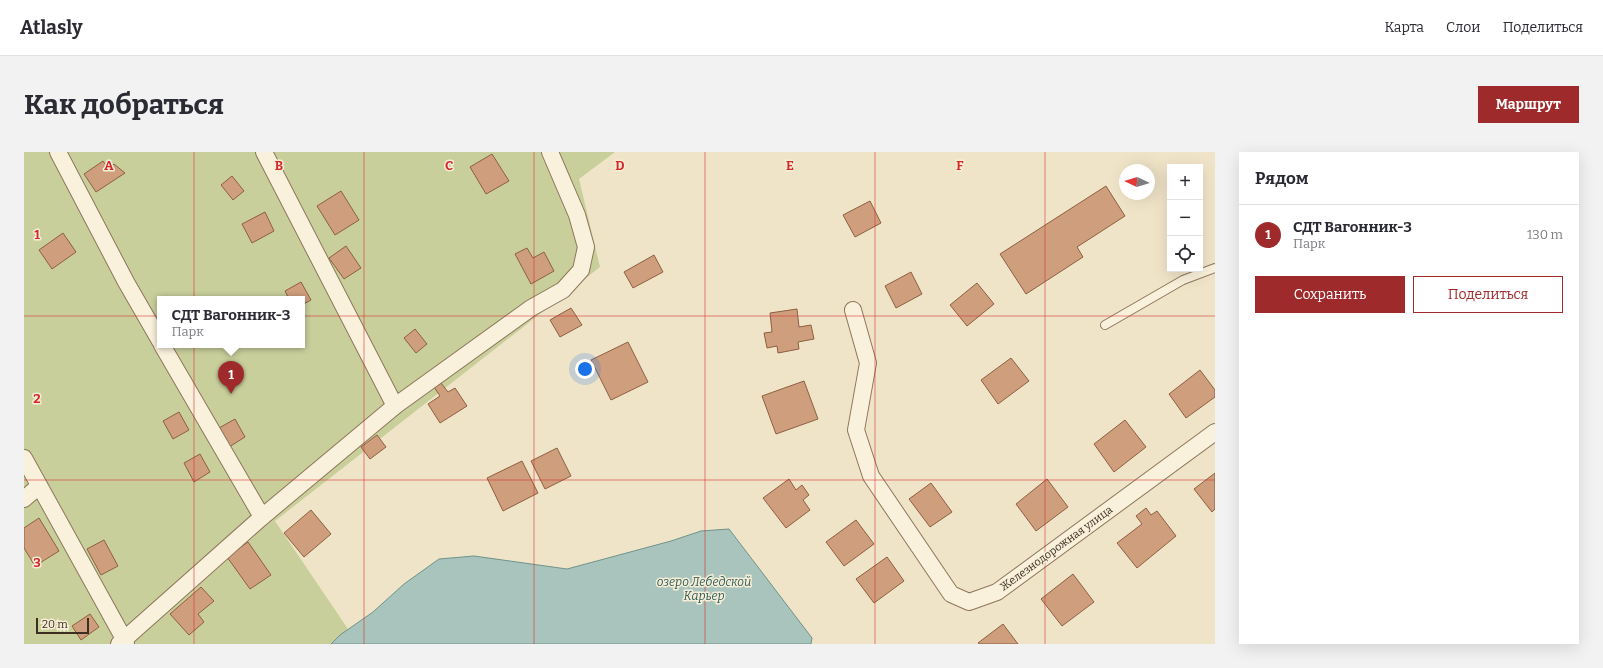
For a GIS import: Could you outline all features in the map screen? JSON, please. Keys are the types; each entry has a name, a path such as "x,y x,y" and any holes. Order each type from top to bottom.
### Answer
{"street":[{"path":"58,152 126,282 157,336"},
{"path":"264,152 395,406"},
{"path":"24,458 123,642 262,517 395,406 531,308 563,290 581,270 586,247 577,215 550,152"},
{"name":"Железнодорожная улица","path":"853,310 868,363 856,430 872,476 951,594 969,602 997,592 1215,432"},
{"path":"164,348 262,517"},
{"path":"24,499 39,486"}],"lane":[{"path":"1105,325 1183,280 1215,268"}],"green space":[{"path":"24,152 615,152 579,179 600,267 275,521 348,629 341,644 24,644"}],"water":[{"name":"озеро Лебедской Карьер","path":"729,529 812,638 811,644 331,644 340,635 373,612 404,584 439,559 474,556 567,569 671,541 701,531"}],"building":[{"path":"492,154 509,181 486,194 470,167"},
{"path":"103,161 108,168 114,164 125,173 96,192 84,174"},
{"path":"232,176 244,191 233,200 221,185"},
{"path":"1106,186 1125,216 1077,247 1083,257 1026,294 1000,254"},
{"path":"341,191 359,220 335,235 317,206"},
{"path":"870,201 881,223 855,237 843,215"},
{"path":"265,212 274,231 252,243 242,224"},
{"path":"63,233 76,252 52,269 39,250"},
{"path":"346,246 361,268 344,279 329,258"},
{"path":"527,248 533,258 544,252 554,271 531,284 515,254"},
{"path":"654,255 663,272 633,288 624,272"},
{"path":"911,272 922,294 896,308 885,286"},
{"path":"301,282 311,300 305,303 305,296 288,296 285,291"},
{"path":"977,283 994,304 967,326 950,305"},
{"path":"571,308 582,325 560,337 550,320"},
{"path":"797,309 799,327 811,325 814,339 798,342 799,349 778,353 777,346 767,348 764,333 772,332 770,313"},
{"path":"415,329 427,344 416,353 404,338"},
{"path":"628,342 648,382 611,400 591,360"},
{"path":"1011,358 1029,381 998,404 981,380"},
{"path":"1200,370 1215,390 1215,397 1186,418 1169,394"},
{"path":"804,381 818,419 776,434 762,396"},
{"path":"441,383 448,392 455,388 467,406 440,423 428,404 440,396 434,387"},
{"path":"179,412 189,430 173,439 163,421"},
{"path":"235,419 245,437 229,447 219,428"},
{"path":"1125,420 1146,447 1114,472 1094,444"},
{"path":"377,435 386,447 370,459 361,447"},
{"path":"557,448 571,476 545,489 531,461"},
{"path":"200,454 210,472 194,482 184,463"},
{"path":"522,461 538,493 503,511 487,478"},
{"path":"1215,473 1215,509 1212,512 1194,489"},
{"path":"789,479 796,490 802,485 809,495 803,500 810,510 786,528 763,498"},
{"path":"1047,479 1068,507 1036,531 1016,504"},
{"path":"931,483 952,512 930,527 909,499"},
{"path":"1146,508 1151,515 1157,511 1176,536 1137,568 1117,543 1142,524 1136,516"},
{"path":"311,510 331,534 304,557 284,533"},
{"path":"39,518 59,551 35,566 24,548 24,528"},
{"path":"856,520 874,544 844,566 826,542"},
{"path":"104,540 118,566 101,575 87,549"},
{"path":"248,542 271,575 250,589 227,557"},
{"path":"887,557 904,581 874,603 856,579"},
{"path":"1073,574 1094,602 1062,626 1041,599"},
{"path":"201,587 214,601 198,614 204,622 189,635 170,614"},
{"path":"90,614 99,627 81,640 72,626"},
{"path":"1003,624 1018,644 978,643"}],"place":[{"name":"СДТ Вагонник-3","path":"231,394"}]}
